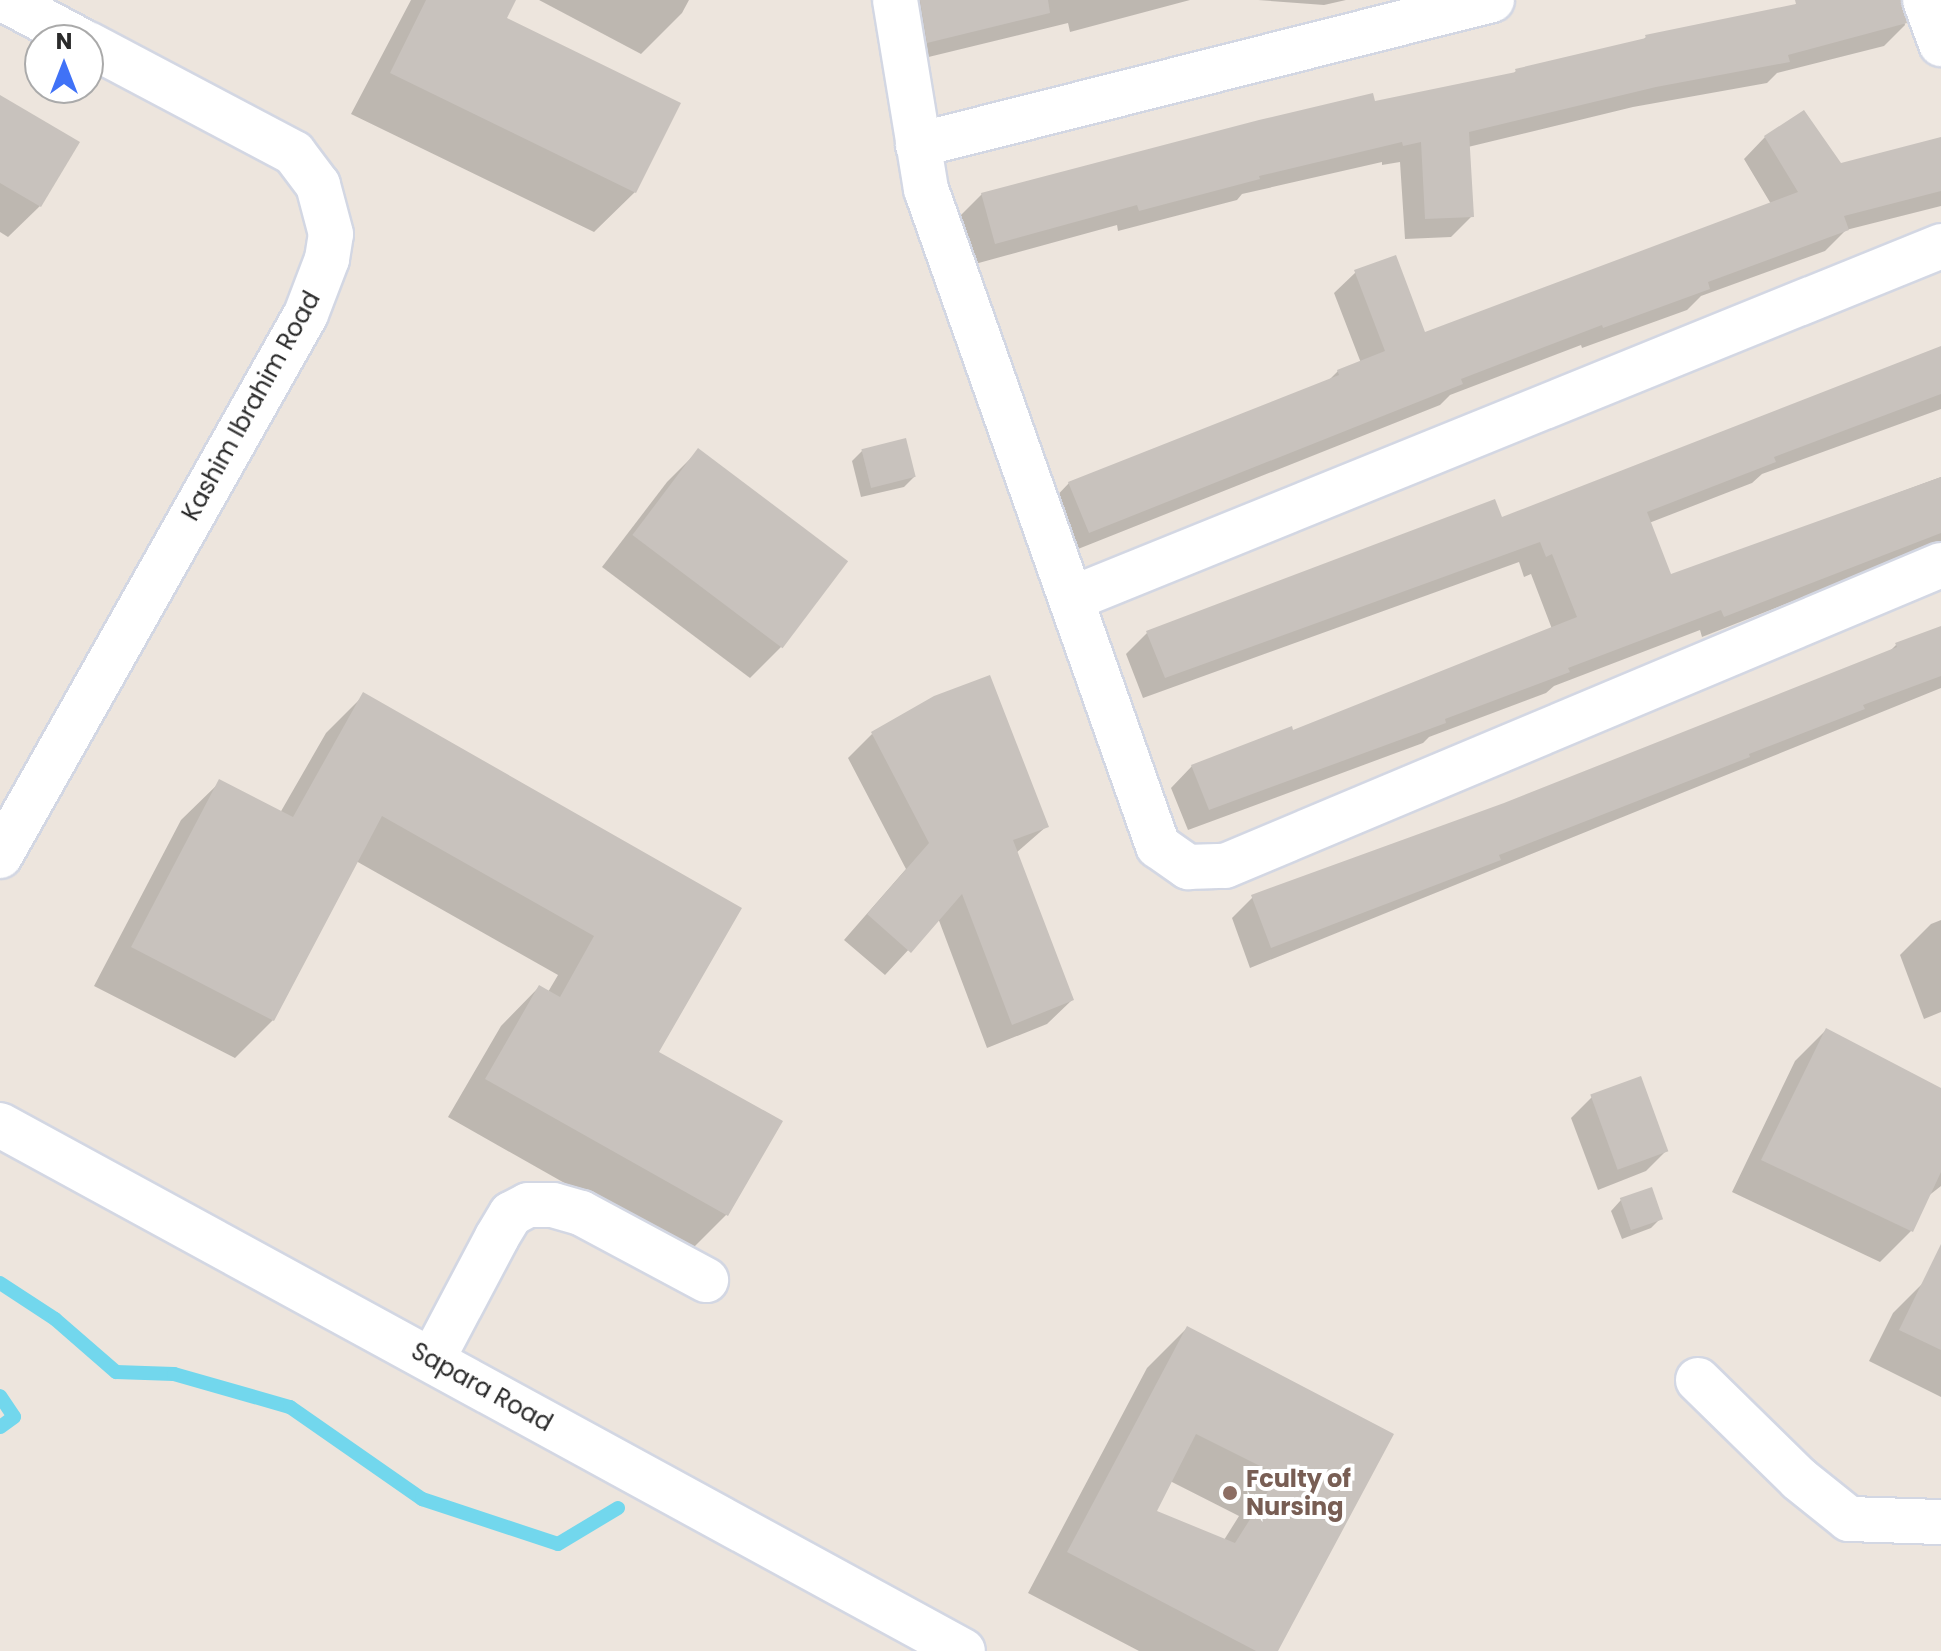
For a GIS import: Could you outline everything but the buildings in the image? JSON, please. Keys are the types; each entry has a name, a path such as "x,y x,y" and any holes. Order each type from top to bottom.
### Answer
{"street":[{"path":"5,0 50,24"},
{"path":"895,0 926,189 1158,846 1188,867 1225,866 1941,565"},
{"path":"918,145 1492,0"},
{"path":"1925,0 1941,44"},
{"name":"Kashim Ibrahim Road","path":"0,856 306,314 327,259 331,234 318,185 294,153 104,52"},
{"path":"1071,599 1941,246"},
{"name":"Sapara Road","path":"0,1125 963,1651"},
{"path":"432,1360 511,1214 528,1205 553,1205 581,1213 706,1280"},
{"path":"1698,1380 1799,1479 1849,1519 1941,1522"}],"waterway":[{"path":"0,1283 55,1319 116,1372 174,1374 290,1407 422,1499 558,1544 618,1508"},
{"path":"0,1396 14,1417 0,1427"}],"place":[{"name":"Fculty of Nursing","path":"1230,1493"}]}
